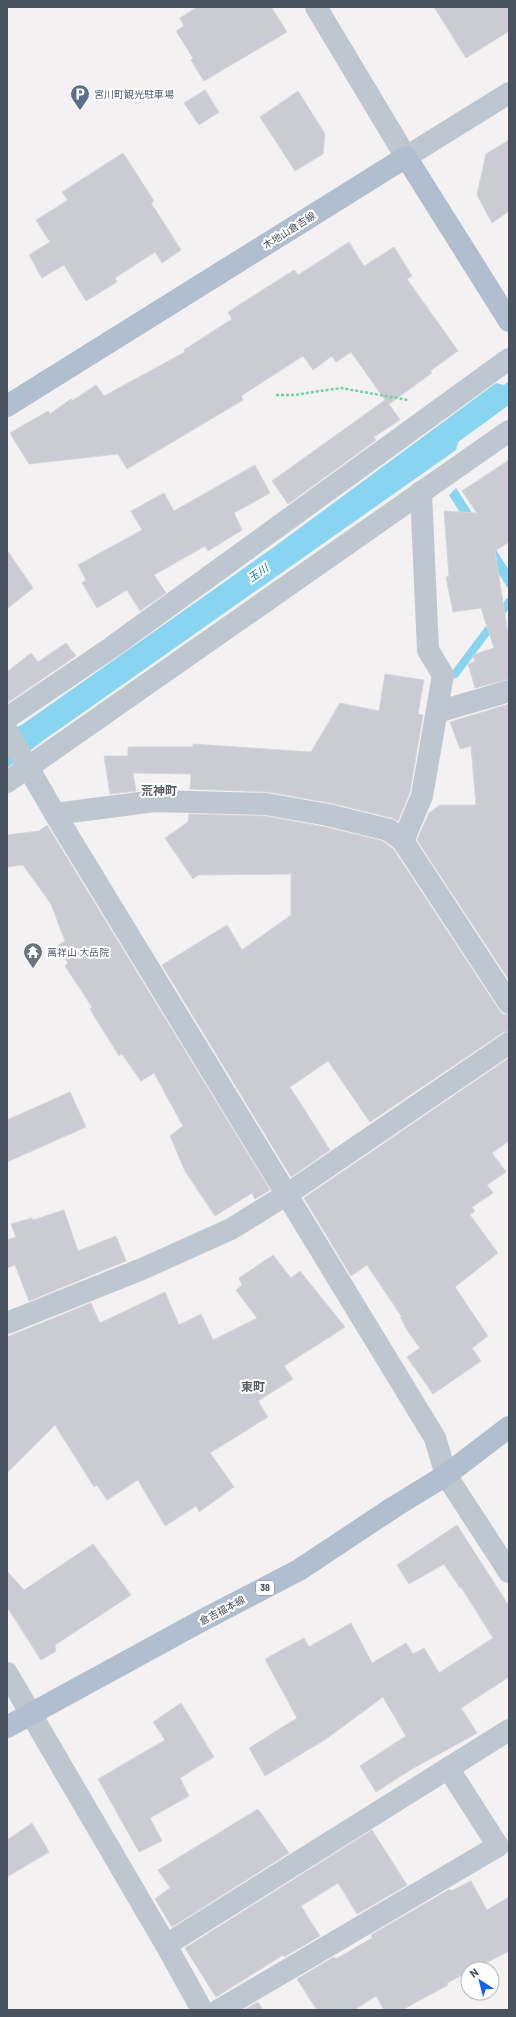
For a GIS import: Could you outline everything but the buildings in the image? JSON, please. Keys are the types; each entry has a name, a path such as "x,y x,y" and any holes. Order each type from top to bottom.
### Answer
{"main road":[{"path":"406,157 509,321"},
{"name":"木地山倉吉線","path":"7,406 406,157"},
{"name":"倉吉福本線","path":"7,1727 200,1621 299,1570 394,1507 446,1475 509,1427"}],"street":[{"path":"316,7 406,157 509,93"},
{"path":"7,718 112,647 509,359"},
{"path":"7,782 509,431"},
{"path":"402,841 422,796 443,675 428,650 420,492"},
{"path":"436,712 509,691"},
{"path":"7,731 55,814 435,1438 446,1475 509,1572"},
{"path":"55,814 155,801 266,804 328,815 389,830 402,841 509,1003"},
{"path":"7,1323 142,1269 231,1229 286,1195 509,1043"},
{"path":"7,1673 166,1945 202,2010"},
{"path":"166,1945 509,1730"},
{"path":"220,2010 498,1846 448,1768"}],"path":[{"path":"276,395 341,388 442,407"}],"water":[{"name":"玉川","path":"509,381 509,405 458,442 456,450 44,740 7,768 7,732 23,724 274,547 496,383 504,385"},
{"path":"456,488 509,570 509,590 449,495"}],"waterway":[{"path":"455,674 509,602"}],"place":[{"name":"宮川町観光駐車場","path":"80,111"},
{"name":"萬祥山 大岳院","path":"33,969"}],"district":[{"name":"荒神町","path":"159,791"},
{"name":"東町","path":"253,1387"}]}
